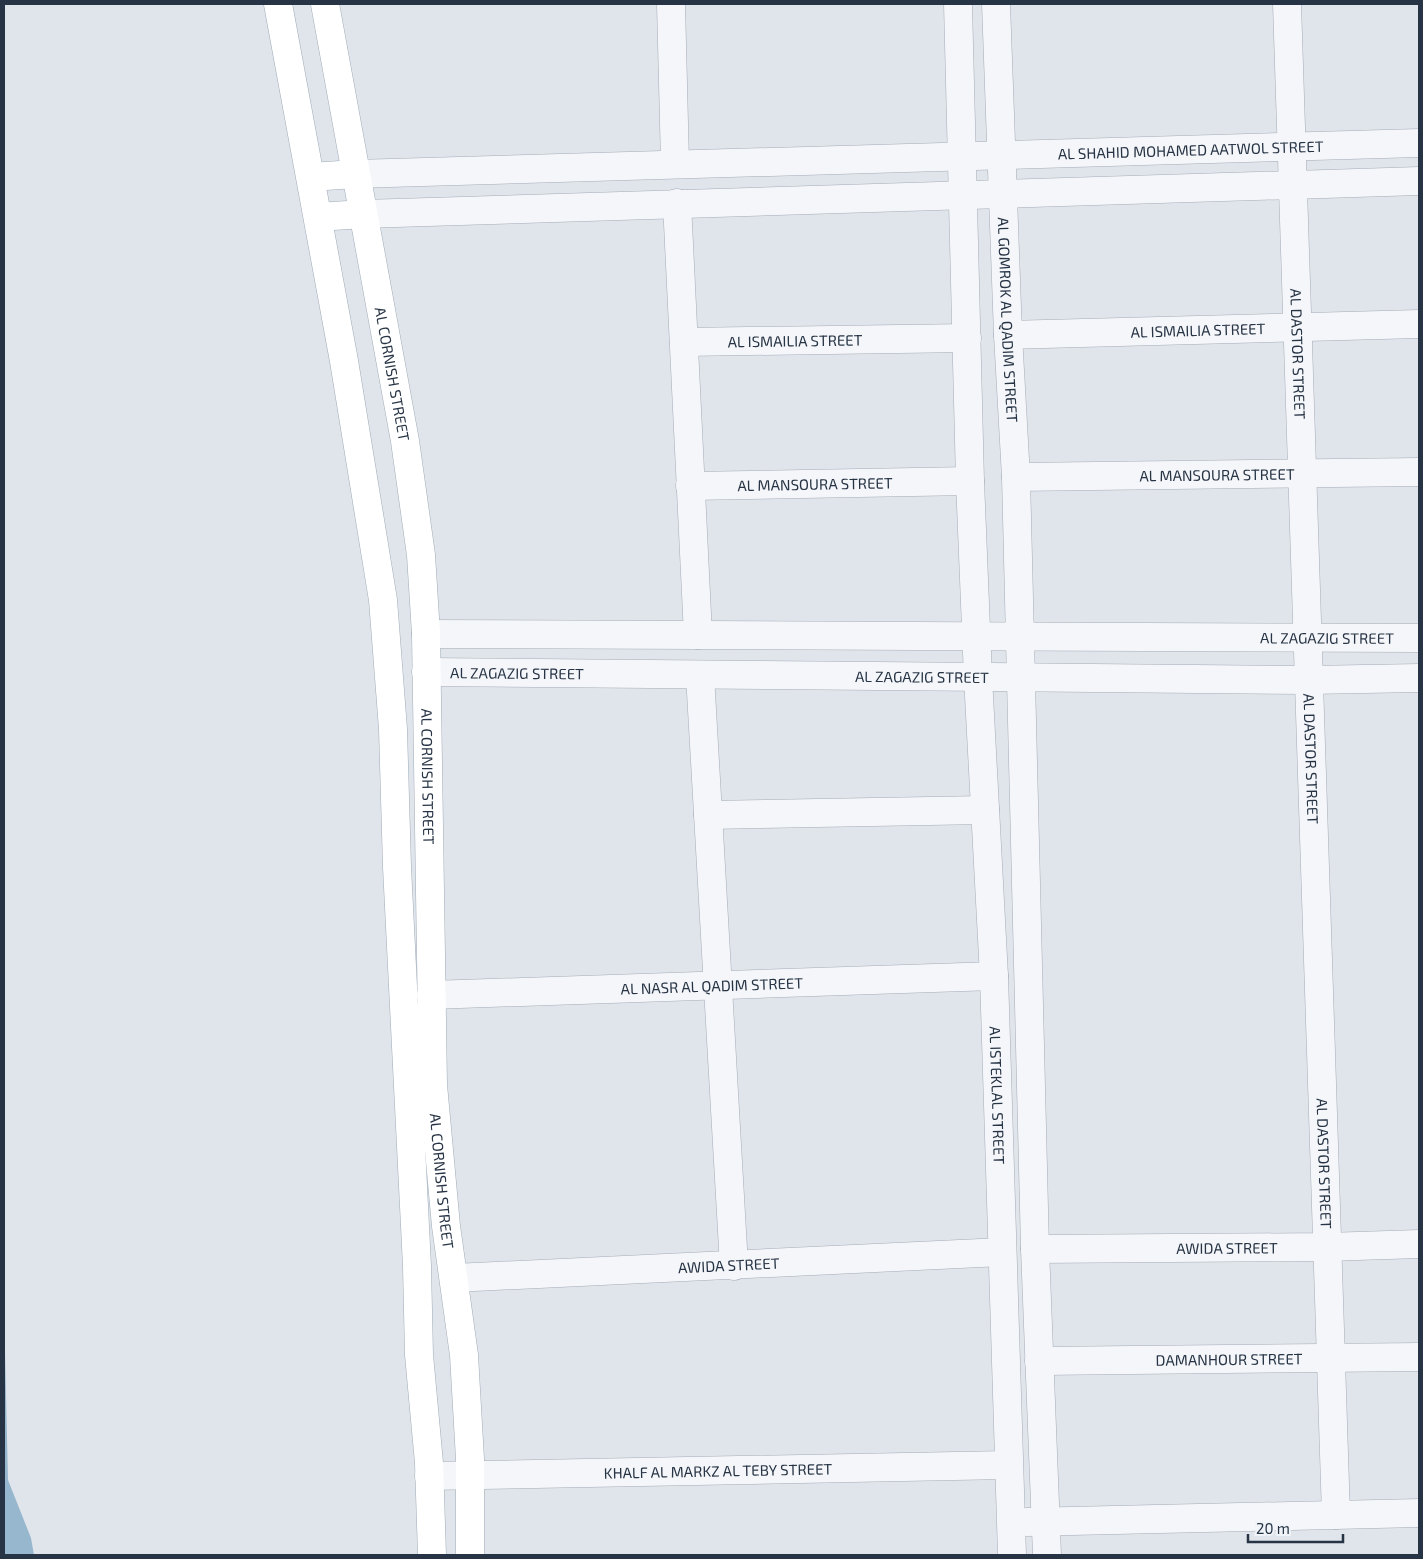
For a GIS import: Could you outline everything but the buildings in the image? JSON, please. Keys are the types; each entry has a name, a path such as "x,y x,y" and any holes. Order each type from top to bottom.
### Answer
{"main road":[{"name":"AL CORNISH STREET","path":"278,4 346,370 383,600 389,672 417,1266 419,1355 429,1476 432,1555"},
{"name":"AL CORNISH STREET","path":"325,4 414,498 422,565 426,634 433,1085 438,1156 464,1355 470,1477 470,1555"},
{"path":"310,177 355,174"},
{"path":"318,217 363,214"},
{"path":"386,634 426,634"},
{"path":"389,672 426,672"}],"street":[{"path":"671,4 676,163"},
{"path":"958,4 970,481 976,637"},
{"name":"AL GOMROK AL QADIM STREET","path":"996,4 1008,335 1016,477 1019,637"},
{"name":"AL DASTOR STREET","path":"1287,4 1336,1515"},
{"name":"AL SHAHID MOHAMED AATWOL STREET","path":"355,174 676,163 1419,143"},
{"path":"363,214 1419,181"},
{"path":"677,203 698,635"},
{"name":"AL ISMAILIA STREET","path":"1008,335 1419,324"},
{"name":"AL ISMAILIA STREET","path":"684,342 967,338"},
{"name":"AL MANSOURA STREET","path":"1016,477 1419,472"},
{"name":"AL MANSOURA STREET","path":"690,486 970,481"},
{"name":"AL ZAGAZIG STREET","path":"426,634 1419,638"},
{"name":"AL ISTEKLAL STREET","path":"976,637 994,976 1007,1465 1012,1555"},
{"path":"1019,637 1035,1249 1046,1555"},
{"name":"AL ZAGAZIG STREET","path":"426,672 1308,680 1419,678"},
{"path":"700,675 734,1266"},
{"path":"708,815 985,810"},
{"name":"AL NASR AL QADIM STREET","path":"431,995 994,976"},
{"name":"AWIDA STREET","path":"1035,1249 1326,1247 1419,1244"},
{"name":"AWIDA STREET","path":"454,1278 1002,1252"},
{"name":"DAMANHOUR STREET","path":"1040,1360 1419,1357"},
{"name":"KHALF AL MARKZ AL TEBY STREET","path":"429,1476 470,1477 1007,1465"},
{"path":"1010,1522 1419,1513"}],"water":[{"path":"4,1308 8,1480 31,1538 34,1555 4,1555"}]}
